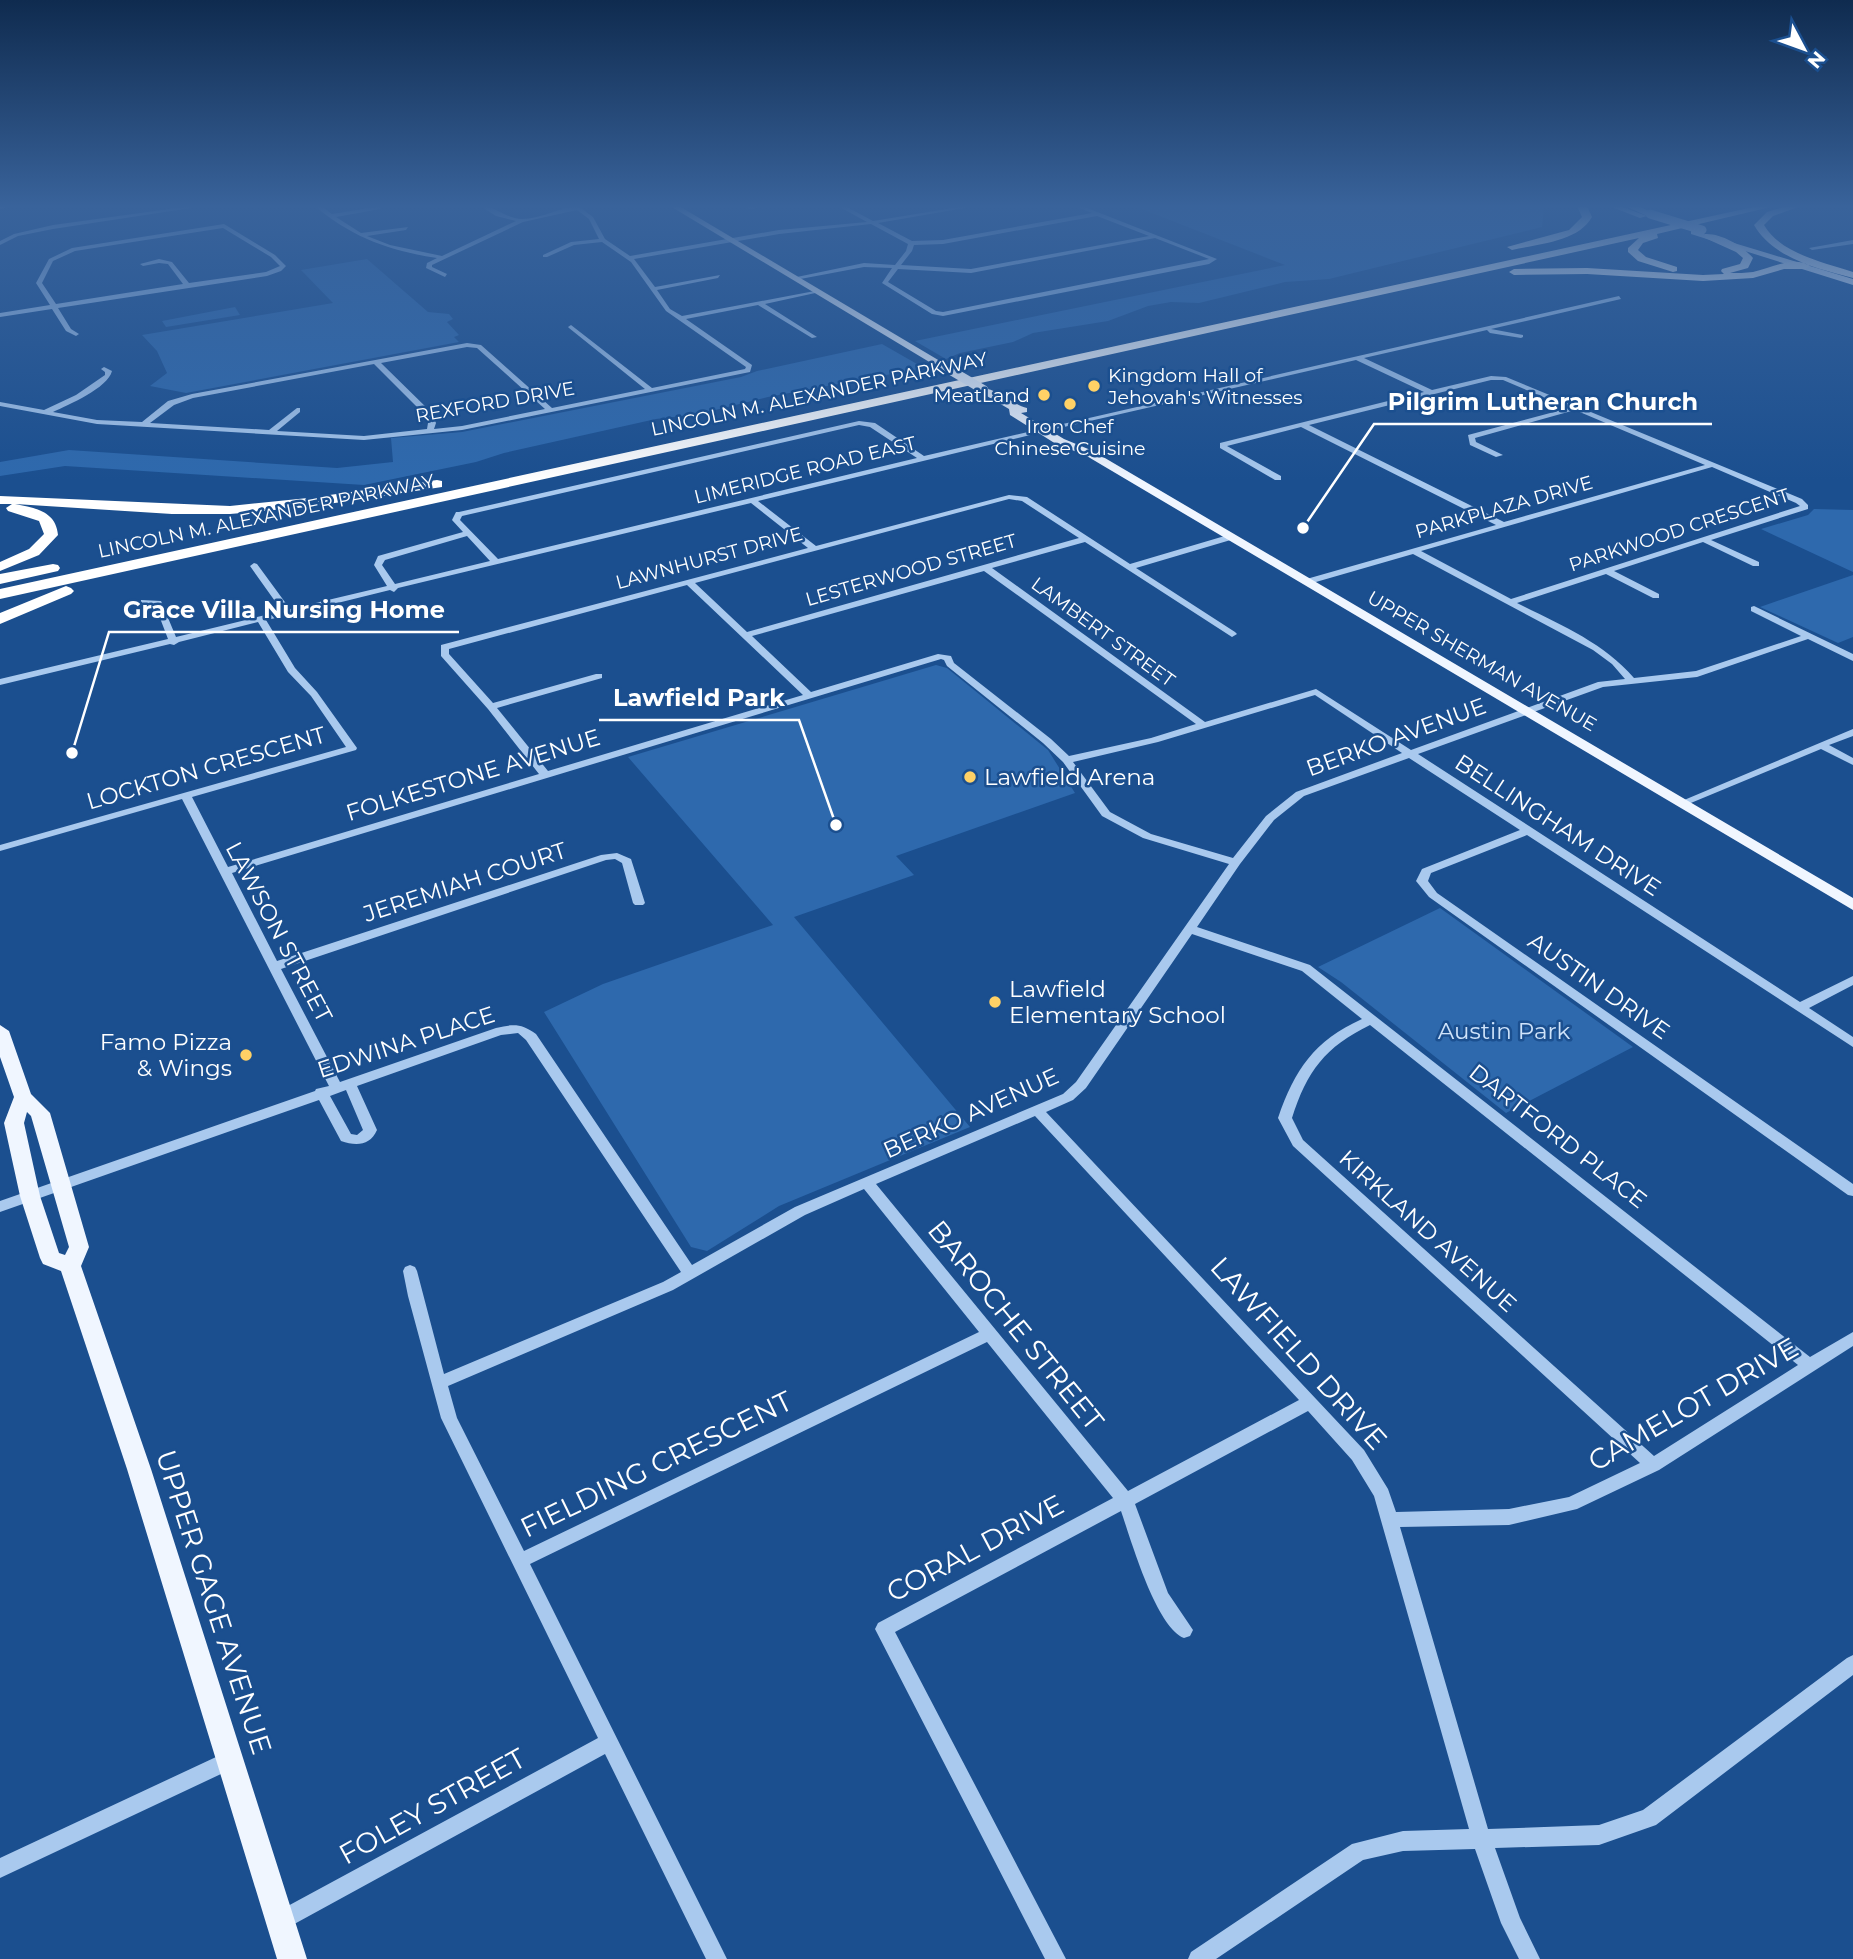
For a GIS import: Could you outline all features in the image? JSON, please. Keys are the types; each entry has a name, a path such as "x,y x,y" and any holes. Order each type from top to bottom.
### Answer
{"highway":[{"name":"LINCOLN M. ALEXANDER PARKWAY","path":"0,579 1297,297"},
{"name":"LINCOLN M. ALEXANDER PARKWAY","path":"0,594 1349,297"},
{"path":"0,500 229,510 306,503 437,484"},
{"path":"0,618 33,603 92,583 439,502 467,491"},
{"path":"0,509 35,512 47,519 51,525 51,536 43,545 0,567"}],"main road":[{"name":"UPPER SHERMAN AVENUE","path":"829,297 1014,408 1028,411 1055,427 1086,446 1089,453"},
{"name":"UPPER SHERMAN AVENUE","path":"1014,408 1014,413 1073,449 1089,453 1853,905"},
{"name":"UPPER GAGE AVENUE","path":"0,1031 23,1097 40,1113 63,1185 79,1247 70,1266 139,1469 292,1959"},
{"path":"23,1097 14,1123 30,1196 50,1258 70,1266"}],"street":[{"path":"48,297 68,330 76,334"},
{"path":"0,315 108,297"},
{"name":"REXFORD DRIVE","path":"0,404 80,420 347,438 463,428 748,371 750,366 679,319 659,297"},
{"path":"679,319 787,297"},
{"path":"909,297 934,313 943,314 1028,297"},
{"name":"LIMERIDGE ROAD EAST","path":"0,682 262,621 1041,430 1619,298"},
{"path":"760,303 814,337"},
{"path":"571,327 650,390"},
{"path":"1458,335 1489,331 1521,336"},
{"path":"142,425 171,403 192,396 462,345 477,345 550,410"},
{"path":"1357,358 1431,392"},
{"path":"375,361 429,415 432,423 430,431"},
{"path":"43,413 93,389 108,377 109,372 104,369"},
{"name":"PARKWOOD CRESCENT","path":"1278,478 1223,445 1431,392 1491,378 1504,378 1799,501 1805,507 1510,602"},
{"path":"1499,455 1473,443 1471,437 1576,408"},
{"path":"270,433 297,410"},
{"path":"497,563 455,518 464,511 857,423 872,425 923,459"},
{"path":"1300,424 1503,525"},
{"name":"PARKPLAZA DRIVE","path":"1306,582 1712,465"},
{"name":"LAWNHURST DRIVE","path":"545,776 491,707 444,654 444,647 1014,496 1024,499 1232,634"},
{"path":"753,501 814,548"},
{"path":"394,589 377,565 381,558 469,533"},
{"path":"1130,567 1231,537"},
{"name":"LESTERWOOD STREET","path":"747,635 1086,539"},
{"path":"1705,540 1756,564"},
{"path":"1414,551 1596,648 1615,662 1631,680"},
{"path":"254,566 289,614"},
{"name":"LAMBERT STREET","path":"984,567 1203,725"},
{"path":"1608,571 1656,596"},
{"path":"688,581 810,696"},
{"path":"144,602 158,603 174,642"},
{"path":"1754,609 1853,658"},
{"name":"LOCKTON CRESCENT","path":"0,848 352,748 314,694 291,670 262,621"},
{"name":"BERKO AVENUE","path":"441,1382 690,1274 790,1216 1068,1097 1081,1085 1236,862 1270,818 1300,794 1601,684 1714,669 1809,636"},
{"name":"FOLKESTONE AVENUE","path":"224,872 941,656 947,658 950,664 1067,760 1105,814 1147,836 1236,862"},
{"path":"491,707 599,676"},
{"name":"BELLINGHAM DRIVE","path":"1067,760 1154,740 1316,692 1853,1043"},
{"path":"1682,803 1853,732"},
{"path":"1821,745 1853,762"},
{"name":"LAWSON STREET","path":"186,796 274,967 370,1130 368,1135 359,1140 346,1138 321,1092"},
{"name":"AUSTIN DRIVE","path":"1528,831 1426,871 1422,881 1433,895 1853,1191"},
{"name":"JEREMIAH COURT","path":"274,967 605,857 617,856 627,861 639,903"},
{"name":"DARTFORD PLACE","path":"1189,929 1306,968 1810,1366"},
{"path":"1799,1008 1853,980"},
{"name":"KIRKLAND AVENUE","path":"1373,1019 1346,1031 1321,1047 1292,1094 1285,1118 1298,1143 1653,1465"},
{"name":"EDWINA PLACE","path":"0,1207 321,1092 500,1031 520,1029 531,1037 690,1274"},
{"name":"LAWFIELD DRIVE","path":"1036,1109 1358,1455 1382,1494 1481,1838 1511,1923 1530,1959"},
{"name":"BAROCHE STREET","path":"866,1182 1125,1500 1161,1598 1184,1630"},
{"path":"410,1272 449,1418 520,1561"},
{"name":"FIELDING CRESCENT","path":"717,1959 520,1561 989,1334"},
{"name":"CAMELOT DRIVE","path":"1390,1520 1509,1517 1571,1504 1653,1465 1853,1338"},
{"name":"CORAL DRIVE","path":"1056,1959 884,1629 1310,1402"},
{"path":"1198,1959 1359,1851 1403,1841 1599,1835 1649,1818 1853,1664"},
{"name":"FOLEY STREET","path":"280,1921 610,1741"},
{"path":"0,1868 231,1759"}],"green space":[{"path":"328,297 411,297 428,312 449,314 453,319 447,322 459,335 454,337 459,342 186,393 150,386 167,373 157,351 142,335 333,303"},
{"path":"1127,297 1222,297 1199,303 1171,302 1148,306 1108,321 1033,333 1013,342 960,353 946,359 915,341"},
{"path":"235,307 240,315 166,327 162,321"},
{"path":"882,344 924,368 768,397 699,414 656,419 504,453 476,462 364,485 65,466 0,476 0,462 69,450 337,468 393,462 391,438 462,432 741,377 757,371"},
{"path":"1814,509 1853,510 1853,572 1761,529 1808,515"},
{"path":"1853,575 1853,637 1838,643 1760,607"},
{"path":"936,665 947,668 1048,750 1075,793 896,856 914,875 794,917 970,1127 779,1206 707,1251 691,1247 544,1012 603,984 773,925 628,757"},
{"name":"Austin Park","path":"1440,908 1633,1047 1506,1113 1341,982 1318,967"}],"place":[{"name":"Kingdom Hall of Jehovah's Witnesses","path":"1094,386"},
{"name":"MeatLand","path":"1044,395"},
{"name":"Iron Chef Chinese Cuisine","path":"1070,404"},
{"name":"Pilgrim Lutheran Church","path":"1303,528"},
{"name":"Grace Villa Nursing Home","path":"72,753"},
{"name":"Lawfield Arena","path":"970,777"},
{"name":"Lawfield Park","path":"836,825"},
{"name":"Lawfield Elementary School","path":"995,1002"},
{"name":"Famo Pizza & Wings","path":"246,1055"}]}
